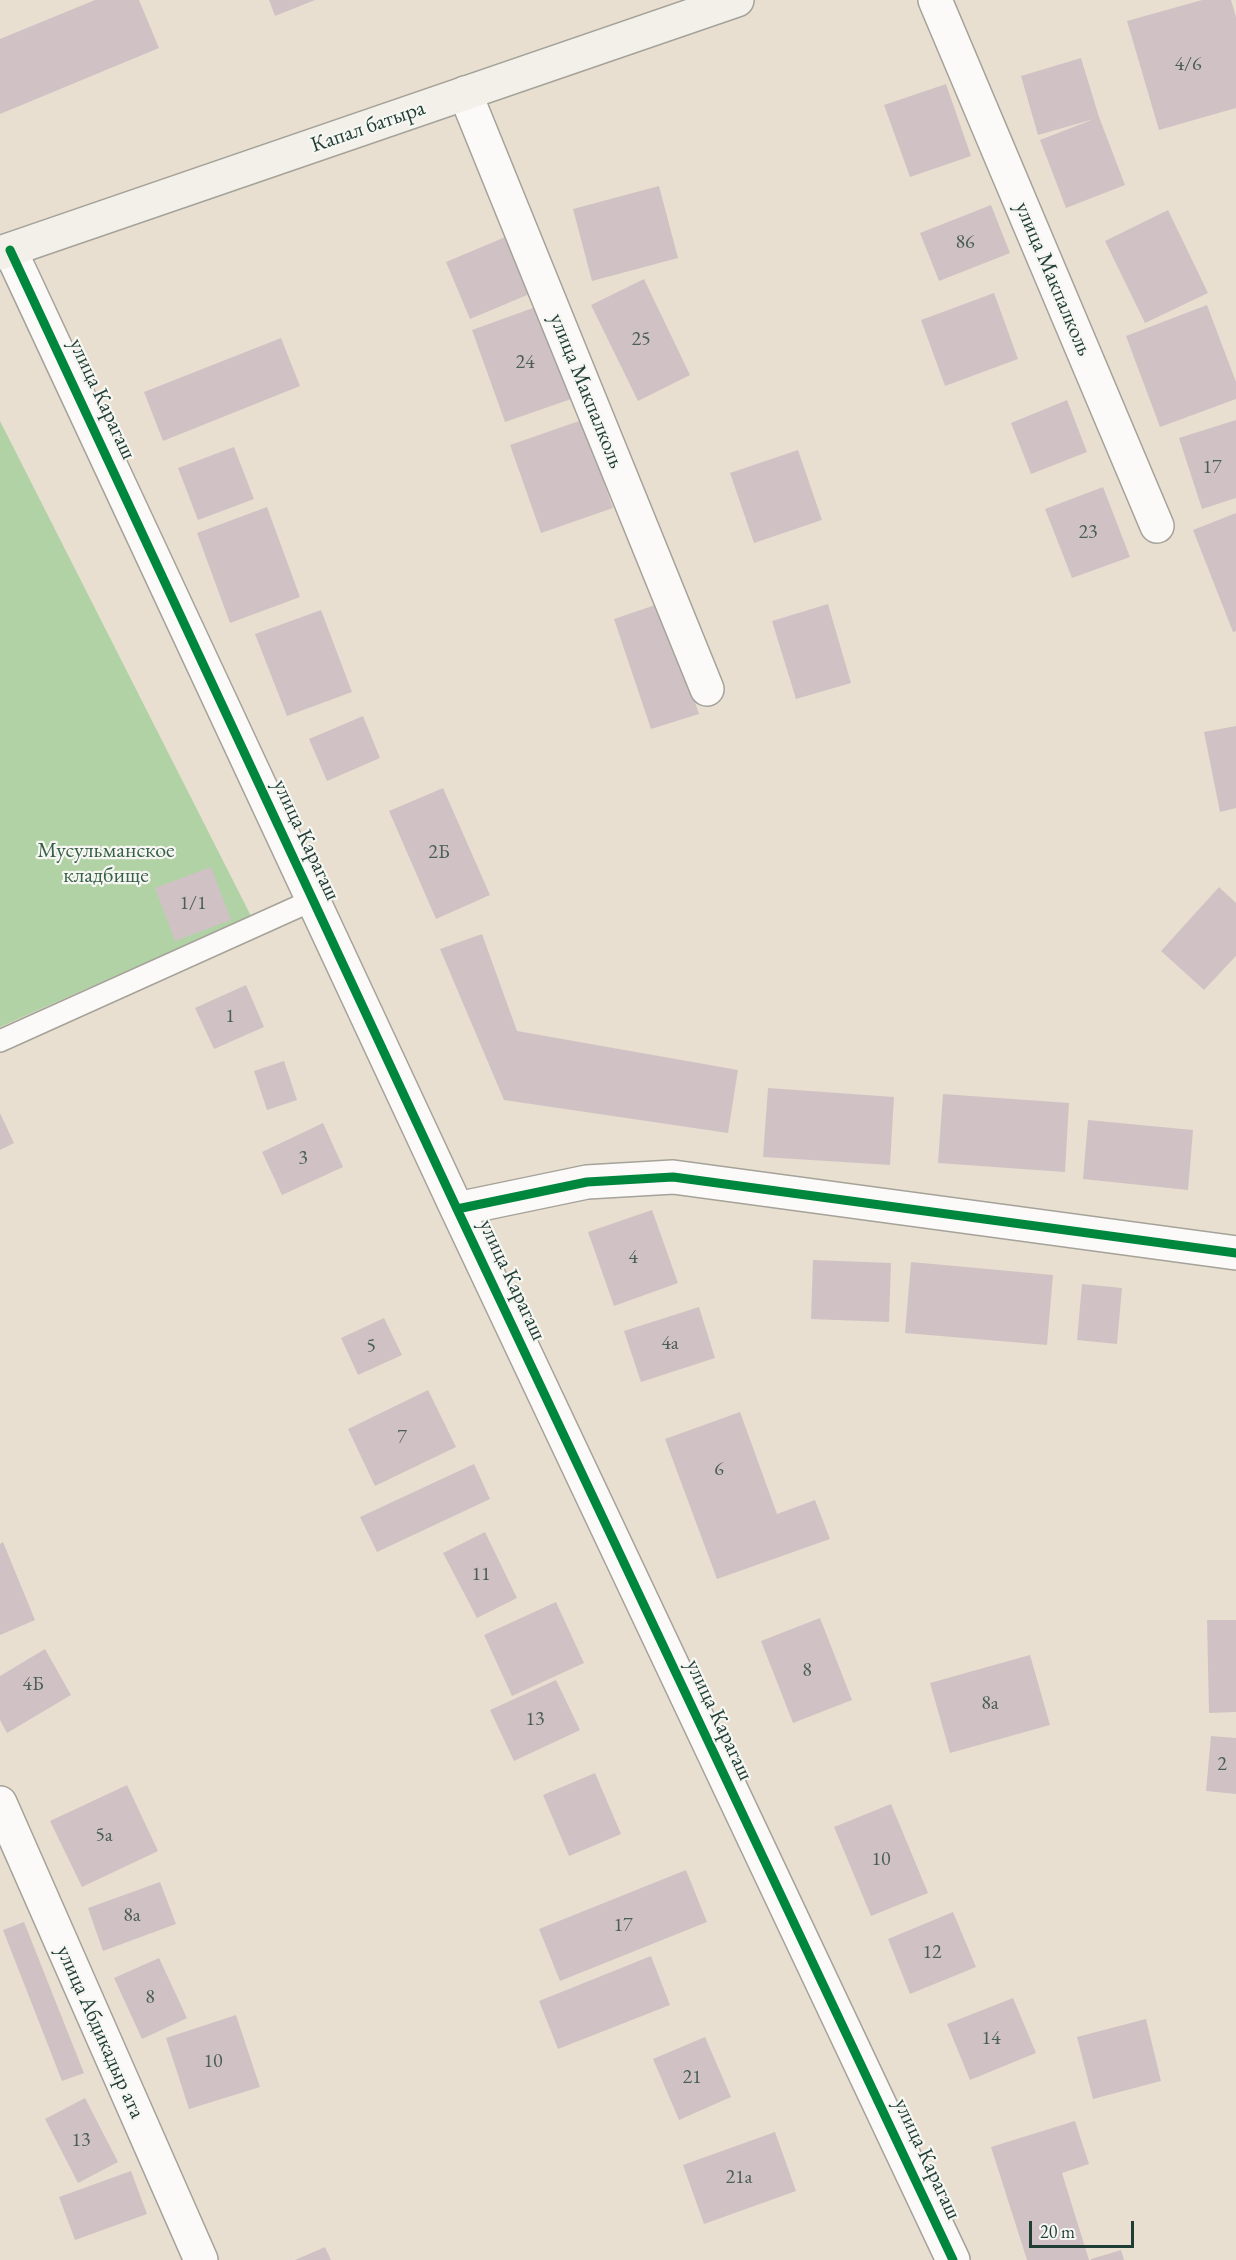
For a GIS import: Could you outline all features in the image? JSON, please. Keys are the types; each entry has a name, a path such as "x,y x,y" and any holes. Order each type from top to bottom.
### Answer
{"street":[{"name":"Капал батыра","path":"5,251 737,0"},
{"name":"улица Макпалколь","path":"935,0 1157,526"},
{"name":"улица Макпалколь","path":"465,93 707,688"},
{"name":"улица Карагаш","path":"5,251 313,900 952,2260"},
{"path":"457,1209 587,1182 673,1177 1236,1253"},
{"name":"улица Абдикадыр ата","path":"0,1803 201,2260"}],"lane":[{"path":"0,1041 313,900"}],"green space":[{"name":"Мусульманское кладбище","path":"0,421 251,916 0,1027"}],"building":[{"path":"95,0 139,0 159,48 0,114 0,39"},
{"path":"269,0 315,0 275,16"},
{"path":"1202,0 1231,0 1236,17 1236,108 1159,130 1127,21"},
{"path":"1081,58 1099,117 1125,185 1066,208 1040,140 1094,119 1038,135 1021,76"},
{"path":"946,84 971,156 910,177 884,105"},
{"path":"659,186 678,258 592,281 573,209"},
{"path":"991,205 1010,253 939,281 920,233"},
{"path":"1168,210 1208,293 1145,323 1105,241"},
{"path":"515,233 539,290 470,319 446,262"},
{"path":"644,279 690,375 638,401 591,305"},
{"path":"994,293 1018,359 945,386 921,320"},
{"path":"544,304 577,397 505,422 472,330"},
{"path":"1207,305 1236,382 1236,399 1160,427 1126,336"},
{"path":"281,338 300,386 163,441 144,392"},
{"path":"1067,400 1087,452 1031,474 1011,423"},
{"path":"582,420 613,508 541,533 510,445"},
{"path":"1236,420 1236,498 1202,509 1179,438"},
{"path":"234,447 254,499 198,520 178,468"},
{"path":"798,450 822,520 754,543 730,473"},
{"path":"1103,487 1130,557 1072,578 1045,509"},
{"path":"267,507 300,597 230,623 197,533"},
{"path":"1236,513 1236,631 1233,632 1193,530"},
{"path":"661,603 699,714 651,729 614,619"},
{"path":"828,604 851,683 796,699 772,621"},
{"path":"321,610 352,692 287,716 255,634"},
{"path":"363,716 380,758 327,781 309,739"},
{"path":"1236,726 1236,808 1220,812 1204,732"},
{"path":"443,788 490,895 436,919 389,811"},
{"path":"211,867 231,920 175,941 155,888"},
{"path":"1219,887 1236,903 1236,956 1204,990 1161,951"},
{"path":"482,934 517,1031 738,1070 728,1133 504,1100 440,949"},
{"path":"246,985 264,1027 214,1049 195,1008"},
{"path":"284,1061 297,1100 267,1110 254,1071"},
{"path":"768,1088 894,1097 890,1165 763,1157"},
{"path":"943,1094 1069,1103 1065,1172 938,1163"},
{"path":"0,1113 14,1143 0,1150"},
{"path":"1088,1120 1193,1130 1188,1190 1083,1179"},
{"path":"323,1123 343,1167 282,1195 262,1152"},
{"path":"652,1210 678,1283 614,1306 588,1232"},
{"path":"813,1260 891,1263 889,1322 811,1319"},
{"path":"911,1262 1053,1275 1047,1345 905,1333"},
{"path":"1082,1284 1122,1288 1117,1344 1077,1340"},
{"path":"699,1307 715,1358 641,1382 624,1331"},
{"path":"384,1318 402,1355 358,1375 341,1338"},
{"path":"428,1390 456,1447 375,1486 348,1429"},
{"path":"740,1412 777,1514 815,1500 830,1539 717,1579 665,1439"},
{"path":"474,1464 490,1499 377,1552 360,1517"},
{"path":"485,1532 517,1598 477,1618 443,1553"},
{"path":"3,1542 35,1620 0,1635 0,1544"},
{"path":"556,1602 584,1663 512,1696 484,1635"},
{"path":"820,1618 852,1700 793,1723 761,1641"},
{"path":"1207,1620 1236,1620 1236,1712 1209,1713"},
{"path":"45,1649 71,1695 7,1733 0,1720 0,1676"},
{"path":"1030,1655 1050,1725 950,1753 930,1683"},
{"path":"556,1680 580,1730 514,1761 490,1710"},
{"path":"1211,1736 1236,1738 1236,1794 1206,1791"},
{"path":"595,1773 621,1834 569,1856 543,1795"},
{"path":"127,1785 158,1851 82,1887 50,1821"},
{"path":"891,1804 928,1893 871,1916 834,1827"},
{"path":"686,1870 707,1922 560,1981 539,1929"},
{"path":"160,1882 176,1924 103,1951 88,1908"},
{"path":"953,1912 976,1967 910,1994 888,1939"},
{"path":"24,1922 84,2073 62,2081 3,1930"},
{"path":"651,1956 670,2005 558,2049 539,2001"},
{"path":"159,1958 187,2018 142,2039 114,1978"},
{"path":"1013,1998 1036,2053 970,2080 947,2024"},
{"path":"236,2015 260,2087 189,2109 166,2038"},
{"path":"1146,2019 1161,2081 1093,2099 1077,2037"},
{"path":"705,2037 731,2097 679,2120 653,2059"},
{"path":"85,2098 118,2162 78,2183 45,2119"},
{"path":"1075,2121 1089,2164 1062,2173 1089,2260 1027,2260 991,2147"},
{"path":"775,2132 796,2191 704,2224 683,2165"},
{"path":"131,2171 147,2214 75,2240 59,2197"},
{"path":"325,2247 331,2260 295,2260"},
{"path":"1121,2250 1124,2260 1091,2260 1091,2259"}],"cycle path":[{"path":"10,250 457,1209 953,2260"},
{"path":"457,1209 587,1182 673,1177 1236,1253"}]}
